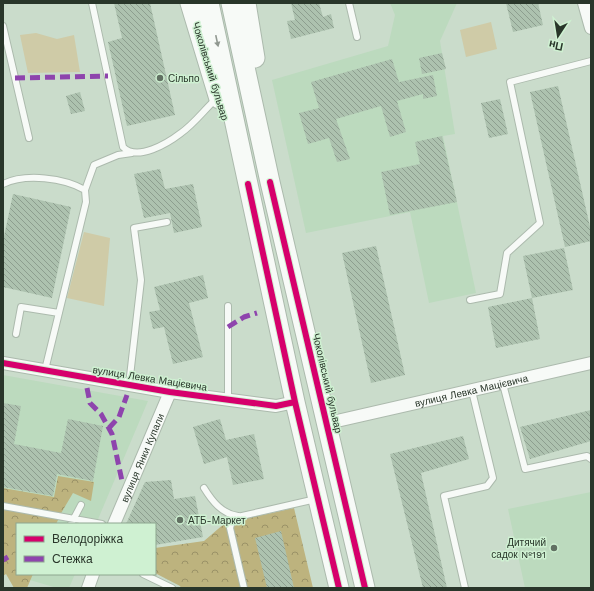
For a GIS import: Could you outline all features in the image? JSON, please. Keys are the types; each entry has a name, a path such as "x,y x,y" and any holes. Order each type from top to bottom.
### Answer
{"main road":[{"name":"Чоколівський бульвар","path":"190,3 218,96 248,184"},
{"name":"Чоколівський бульвар","path":"209,3 295,402 339,588"},
{"name":"Чоколівський бульвар","path":"231,3 270,182 328,423 365,588"},
{"name":"Чоколівський бульвар","path":"246,3 261,93 270,182"}],"street":[{"path":"584,3 591,28"},
{"name":"вулиця Левка Мацієвича","path":"3,363 170,392 228,400 276,406 295,402"},
{"name":"вулиця Левка Мацієвича","path":"328,423 591,363"},
{"name":"вулиця Янки Купали","path":"114,523 170,392"},
{"path":"88,588 94,575"}],"lane":[{"path":"92,3 123,147 134,153"},
{"path":"349,3 357,37"},
{"path":"3,26 29,138"},
{"path":"470,300 500,294 507,253 540,223 510,82 591,61"},
{"path":"45,370 86,202 85,190 94,165 118,155 138,153 161,145 182,132 218,96"},
{"path":"3,184 8,181 40,177 74,183 85,190"},
{"path":"129,385 141,280 134,228 166,222"},
{"path":"228,306 228,400"},
{"path":"16,334 21,307 59,313"},
{"path":"503,384 525,469 587,456 591,458"},
{"path":"465,588 444,496 487,486 493,478 472,391"},
{"path":"204,488 212,501 220,508 238,516"},
{"path":"244,588 230,528 233,518 318,498"},
{"path":"72,522 81,505"},
{"path":"3,506 72,522 87,523"},
{"path":"145,575 172,588"}],"shaded area":[{"path":"390,3 457,3 440,41 455,134 443,136 476,293 429,303 410,212 306,233 272,80 388,46 395,15"},
{"path":"491,22 497,49 466,57 460,30"},
{"path":"36,33 57,39 74,35 80,72 28,73 20,35"},
{"path":"84,232 110,238 104,306 67,298"},
{"path":"3,375 148,401 96,523 16,523 16,575 75,575 69,588 57,588 3,572"},
{"name":"Дитячий садок №191","path":"591,492 591,588 525,588 508,509"}],"green space":[{"path":"58,476 94,482 91,501 73,493 60,515 3,504 3,488 54,497"},
{"path":"3,508 59,518 56,523 16,523 16,575 33,575 27,588 14,588 6,574 3,576"},
{"path":"294,508 313,588 181,588 180,586 156,574 156,548 204,541 225,523"}],"building":[{"path":"114,3 150,3 175,115 127,126 108,42 122,38"},
{"path":"291,3 319,3 323,17 331,14 334,28 291,39 287,21 295,20"},
{"path":"506,3 538,3 543,25 513,32"},
{"path":"442,53 446,69 422,74 419,58"},
{"path":"392,59 399,82 433,75 437,96 423,99 423,94 397,101 406,132 390,137 381,106 336,119 350,159 337,162 329,138 308,144 299,113 319,108 311,82"},
{"path":"558,86 591,231 591,241 565,247 530,92"},
{"path":"80,92 85,111 71,114 66,96"},
{"path":"500,99 508,134 489,138 481,103"},
{"path":"442,136 457,202 390,215 381,172 420,164 415,142"},
{"path":"160,169 165,189 193,184 202,227 174,233 170,213 144,218 134,174"},
{"path":"13,194 71,207 52,298 3,287 3,241"},
{"path":"376,246 405,375 371,383 342,253"},
{"path":"564,248 573,290 532,298 523,256"},
{"path":"203,275 208,298 189,303 203,357 173,364 164,327 153,329 149,312 160,310 154,287"},
{"path":"532,298 540,339 496,348 488,307"},
{"path":"3,403 21,406 14,444 61,453 68,419 103,426 93,481 57,474 53,496 3,487"},
{"path":"591,410 591,441 530,459 520,427"},
{"path":"220,419 226,440 254,434 264,479 233,485 227,457 204,464 193,427"},
{"path":"463,436 469,459 421,473 447,588 423,588 390,454"},
{"path":"171,480 174,499 195,496 203,537 156,545 156,523 126,523 145,482"},
{"path":"281,531 294,588 267,588 255,538"}],"marked path":[{"path":"15,78 108,76"},
{"path":"228,327 244,317 257,313"},
{"path":"87,388 90,403 101,414 112,434 122,481"},
{"path":"109,428 119,417 127,395"},
{"path":"3,560 8,557"}],"cycle path":[{"path":"270,182 365,588"},
{"path":"248,184 295,402 339,588"},
{"path":"3,363 170,392 276,406 295,402"}],"place":[{"name":"Сільпо","path":"160,78"},
{"name":"АТБ-Маркет","path":"180,520"},
{"name":"Дитячий садок №191","path":"554,548"}]}
